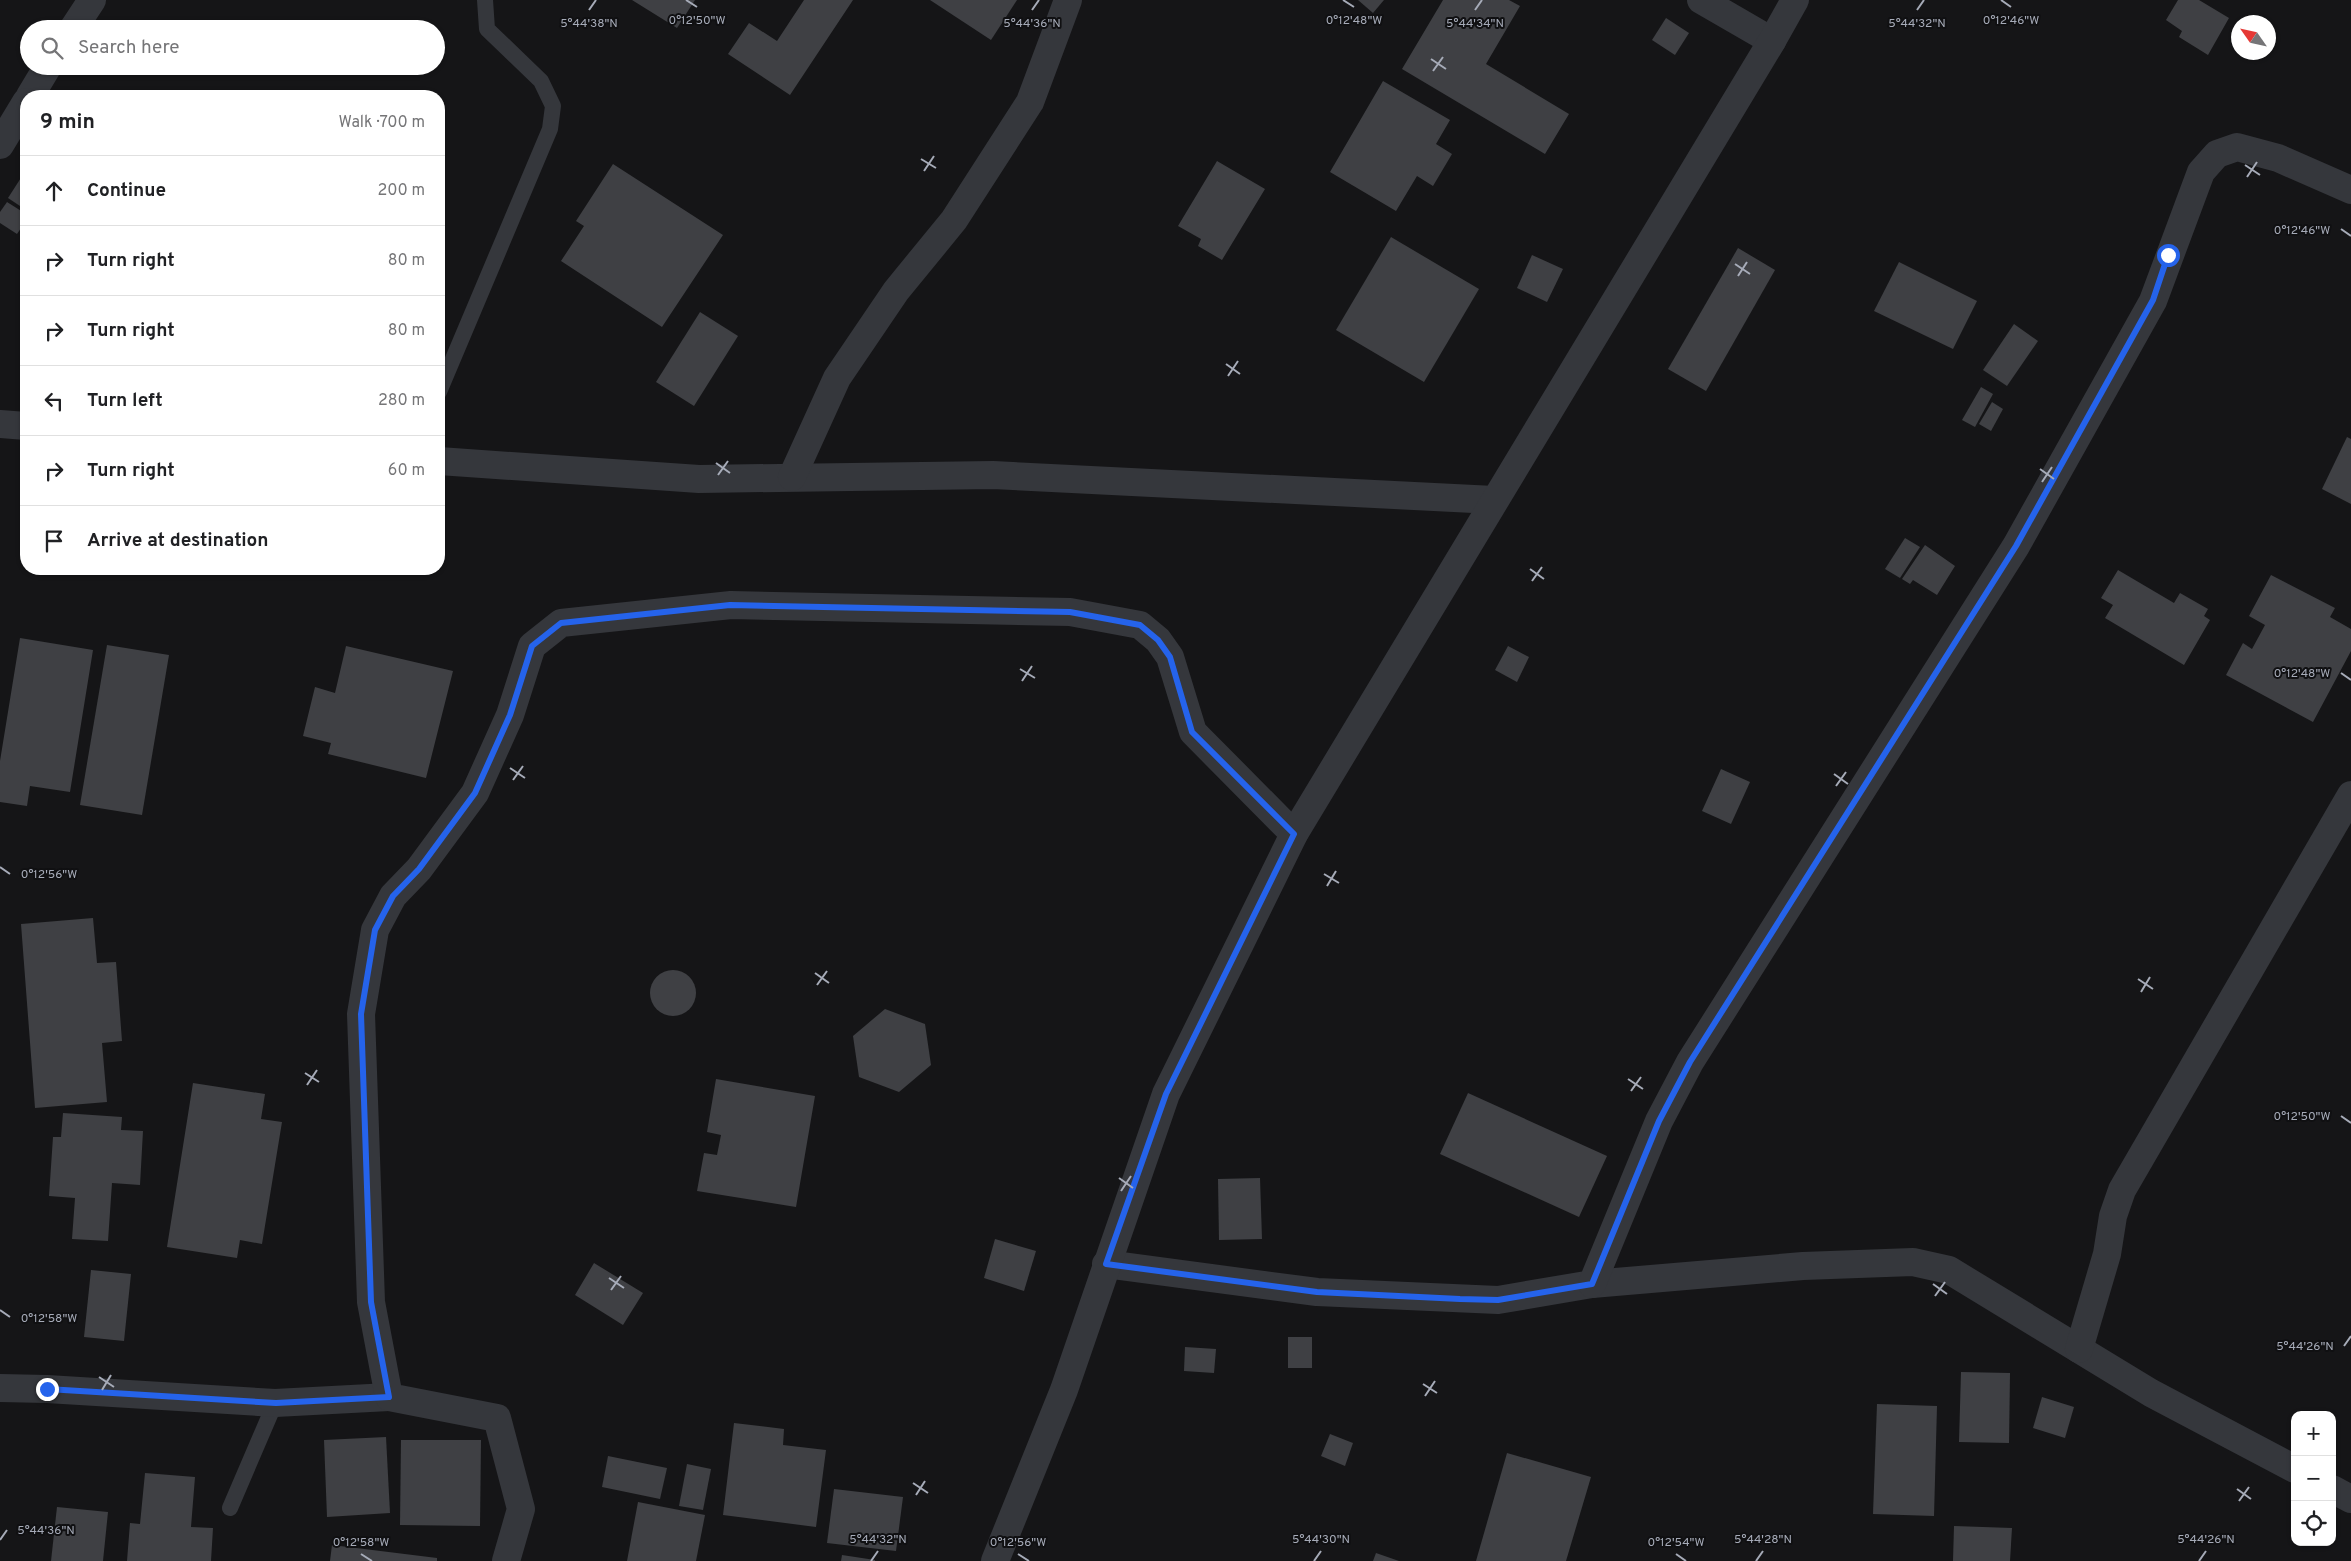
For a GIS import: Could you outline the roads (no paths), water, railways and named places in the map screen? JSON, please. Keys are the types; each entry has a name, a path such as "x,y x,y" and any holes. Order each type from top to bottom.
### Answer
{"street":[{"path":"79,20 92,0"},
{"path":"792,477 837,378 896,291 954,220 1030,102 1068,0"},
{"path":"1701,0 1772,41"},
{"path":"995,1561 1064,1390 1166,1094 1294,834 1795,0"},
{"path":"34,90 43,75"},
{"path":"0,146 20,112"},
{"path":"1592,1284 1659,1121 1690,1062 2016,546 2153,300 2201,172 2218,154 2237,147 2278,158 2351,190"},
{"path":"0,424 20,426"},
{"path":"445,461 699,479 993,475 1494,500"},
{"path":"389,1397 371,1302 361,1024 375,930 393,896 419,869 475,793 510,715 532,646 561,623 730,605 1070,612 1140,625 1158,640 1170,657 1192,732 1294,834"},
{"path":"2078,1349 2107,1254 2113,1216 2122,1190 2351,794"},
{"path":"1106,1264 1317,1292 1498,1300 1592,1284 1803,1266 1913,1262 1949,1270 2151,1393 2291,1467"},
{"path":"0,1388 47,1389 276,1403 389,1397 497,1418 521,1509 506,1561"},
{"path":"2336,1491 2351,1499"}],"lane":[{"path":"445,378 550,130 553,106 542,81 487,29 485,0"},
{"path":"230,1508 276,1403"}]}
